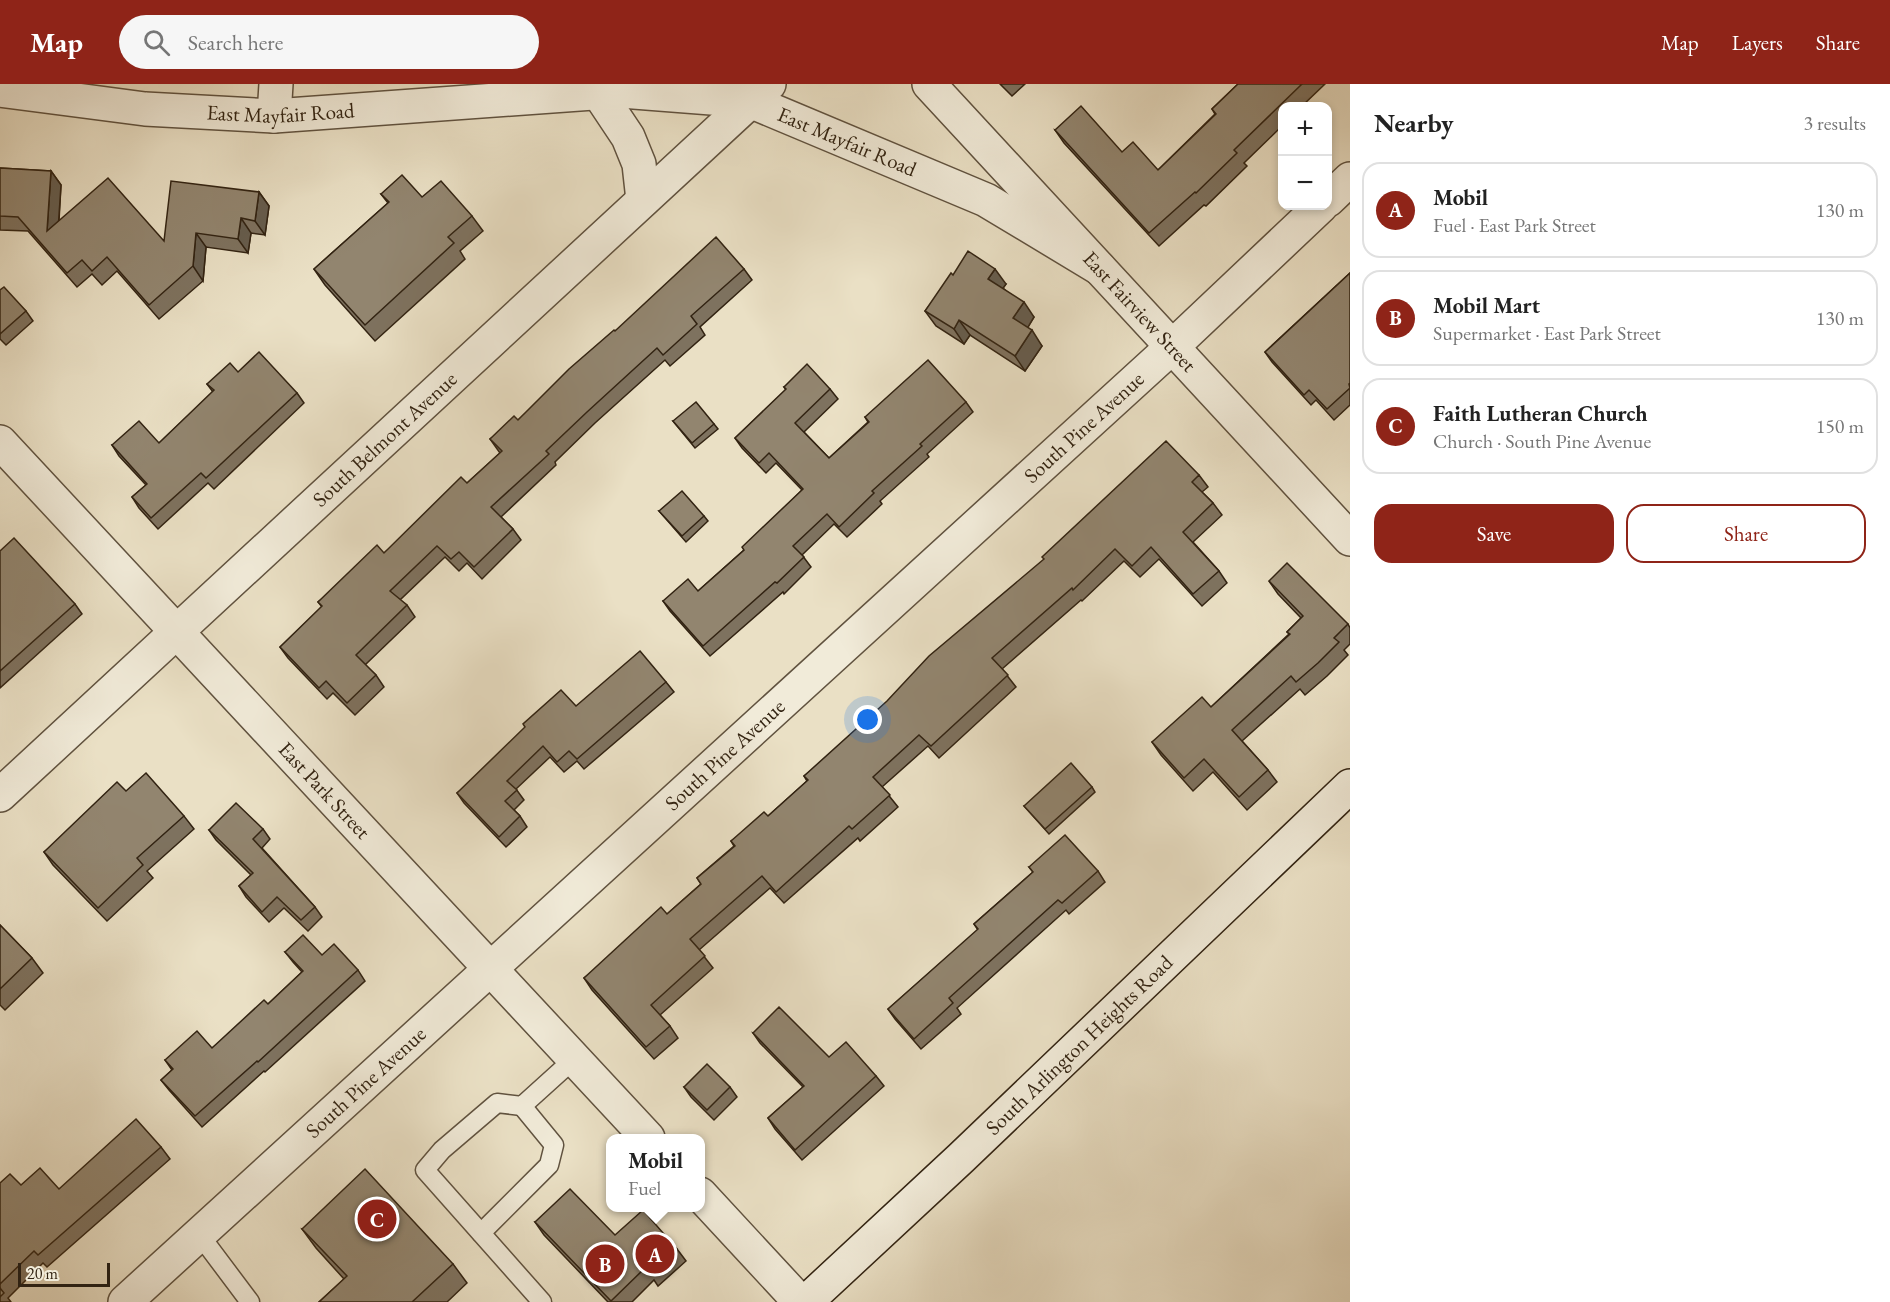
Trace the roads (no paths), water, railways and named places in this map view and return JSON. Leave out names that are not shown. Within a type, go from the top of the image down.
[{"type":"street","points":[[274,117],[276,84]]},
{"type":"street","name":"East Fairview Street","points":[[929,84],[1350,540]]},
{"type":"street","name":"East Mayfair Road","points":[[0,90],[145,109],[274,117],[598,92],[759,93],[986,200],[1099,268]]},
{"type":"street","points":[[598,92],[628,137],[639,164],[643,200]]},
{"type":"street","name":"South Belmont Avenue","points":[[0,795],[759,93]]},
{"type":"street","points":[[1332,196],[1350,179]]},
{"type":"street","name":"South Pine Avenue","points":[[125,1302],[1172,346],[1318,210]]},
{"type":"street","name":"East Park Street","points":[[0,442],[644,1134]]},
{"type":"street","name":"South Arlington Heights Road","points":[[806,1302],[961,1158],[1350,786]]},
{"type":"street","points":[[705,1199],[800,1302]]},
{"type":"lane","points":[[522,1106],[574,1059]]},
{"type":"lane","points":[[481,1233],[549,1165],[554,1145],[522,1106],[497,1103],[442,1150],[425,1170],[542,1302]]},
{"type":"lane","points":[[199,1234],[250,1302]]},
{"type":"place","name":"Faith Lutheran Church","points":[[377,1219]]},
{"type":"place","name":"Mobil","points":[[655,1254]]},
{"type":"place","name":"Mobil Mart","points":[[605,1264]]}]
